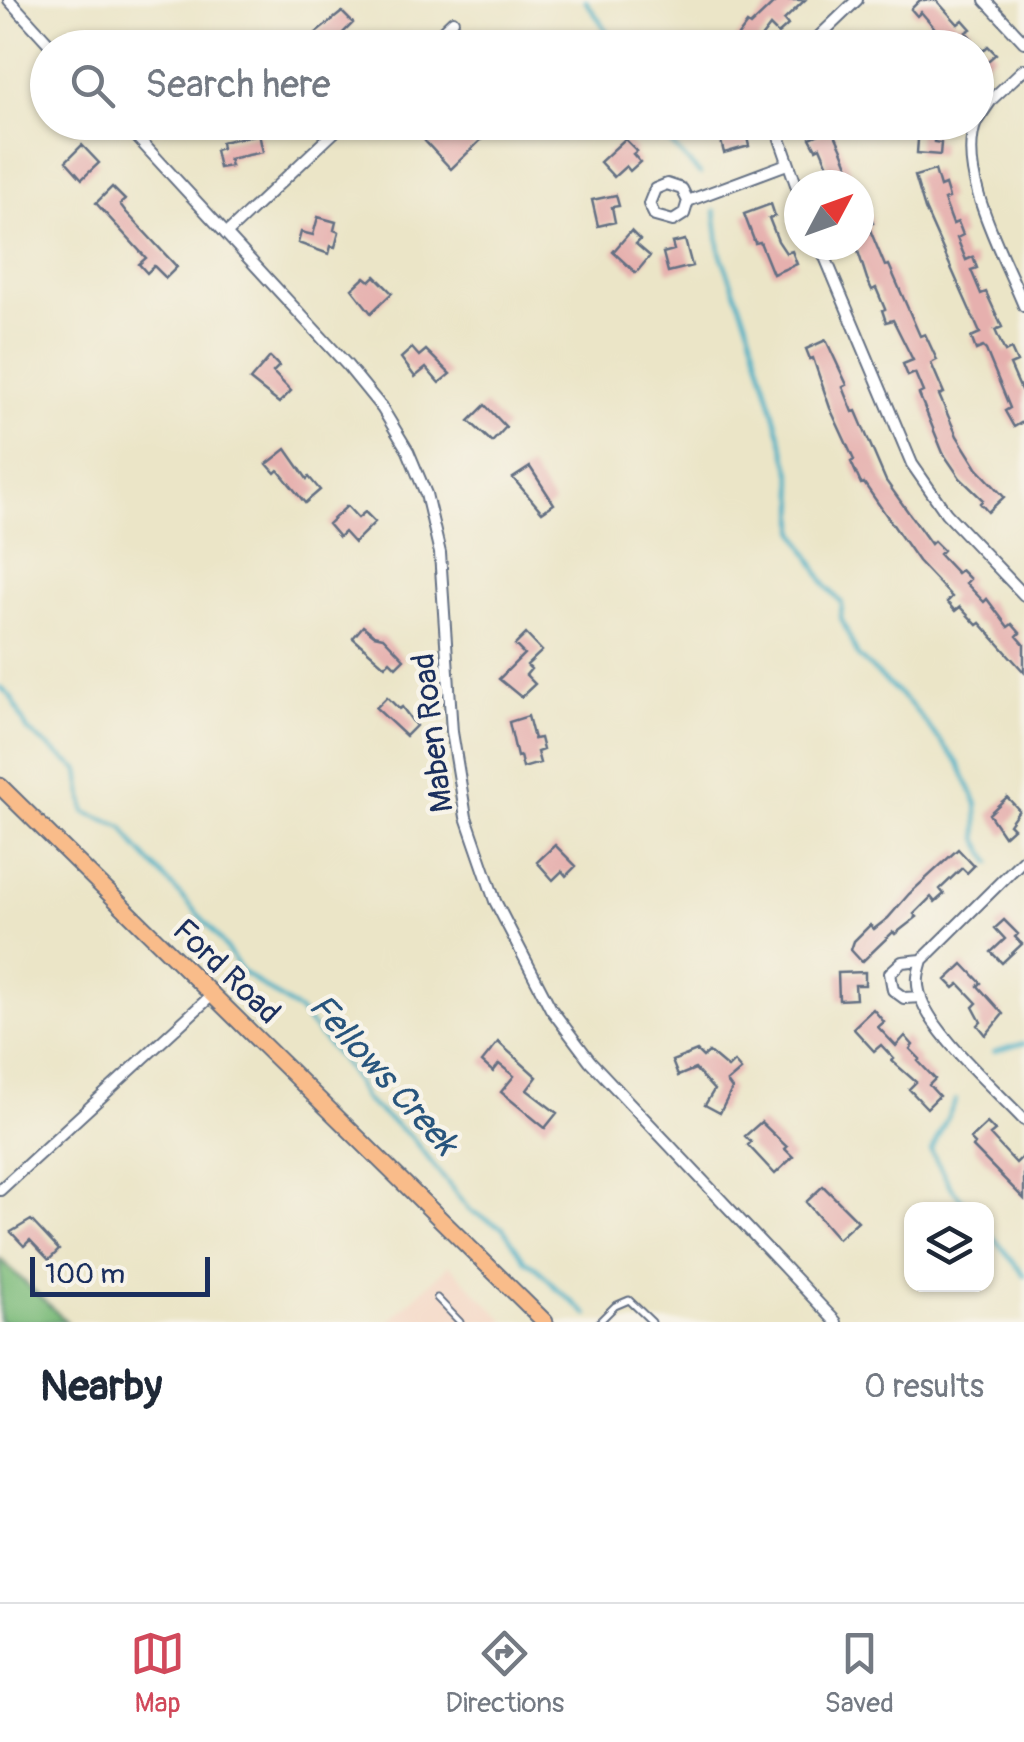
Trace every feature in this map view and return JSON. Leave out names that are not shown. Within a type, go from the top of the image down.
[{"type":"main road","name":"Ford Road","points":[[0,786],[545,1322]]},
{"type":"street","points":[[10,0],[38,30]]},
{"type":"street","points":[[825,30],[856,0]]},
{"type":"street","points":[[985,0],[1024,42]]},
{"type":"street","points":[[444,30],[453,22]]},
{"type":"street","points":[[994,98],[1024,69]]},
{"type":"street","name":"Maben Road","points":[[140,140],[363,383],[394,428],[419,476],[440,553],[452,732],[466,816],[494,900],[551,1009],[590,1061],[834,1321]]},
{"type":"street","points":[[226,234],[326,140]]},
{"type":"street","points":[[780,140],[789,170]]},
{"type":"street","points":[[971,140],[971,174],[1024,306]]},
{"type":"street","points":[[688,202],[787,164]]},
{"type":"street","points":[[826,260],[912,464],[946,513],[1024,596]]},
{"type":"street","points":[[1024,859],[922,960],[917,975],[920,997],[934,1024],[1024,1120]]},
{"type":"street","points":[[920,997],[904,998],[893,990],[890,974],[902,962],[922,960]]},
{"type":"street","points":[[0,1190],[211,996]]},
{"type":"lane","points":[[437,1298],[460,1322]]},
{"type":"lane","points":[[599,1322],[615,1306],[629,1300],[652,1322]]},
{"type":"shaded area","points":[[449,1265],[506,1322],[388,1322]]},
{"type":"green space","points":[[0,1259],[67,1322],[0,1322]]},
{"type":"building","points":[[777,0],[805,0],[784,20],[788,25],[782,30],[770,26],[767,30],[742,30],[747,24],[750,26]]},
{"type":"building","points":[[920,0],[936,0],[958,24],[963,20],[971,29],[936,30],[921,12],[917,16],[911,9]]},
{"type":"building","points":[[342,12],[353,23],[346,30],[320,30]]},
{"type":"building","points":[[260,140],[263,152],[229,159],[231,166],[219,168],[215,150],[222,148],[221,142]]},
{"type":"building","points":[[426,140],[481,140],[451,169]]},
{"type":"building","points":[[626,140],[637,151],[633,154],[640,162],[630,171],[626,166],[614,177],[600,162]]},
{"type":"building","points":[[721,140],[748,140],[749,146],[724,153]]},
{"type":"building","points":[[811,140],[837,140],[850,170],[825,170],[828,166],[820,147],[816,149]]},
{"type":"building","points":[[918,140],[941,143],[940,155],[917,153]]},
{"type":"building","points":[[82,145],[99,163],[82,179],[66,161]]},
{"type":"building","points":[[935,170],[940,187],[945,185],[949,198],[944,200],[953,224],[958,222],[963,235],[957,238],[966,260],[973,257],[977,268],[971,270],[1002,327],[995,330],[1005,352],[1011,349],[1017,362],[1010,365],[1021,390],[1024,389],[1024,421],[1014,427],[986,350],[976,350],[971,337],[980,333],[925,209],[915,176]]},
{"type":"building","points":[[112,187],[125,200],[120,204],[126,212],[177,267],[166,278],[154,266],[147,273],[139,264],[146,258],[96,203]]},
{"type":"building","points":[[616,195],[619,206],[612,207],[615,222],[598,226],[592,200]]},
{"type":"building","points":[[771,204],[775,216],[769,218],[784,250],[784,260],[795,260],[797,264],[773,274],[744,214]]},
{"type":"building","points":[[318,217],[336,222],[334,230],[339,232],[329,254],[298,243],[301,232],[313,235]]},
{"type":"building","points":[[631,231],[640,240],[636,244],[650,256],[636,273],[613,252]]},
{"type":"building","points":[[874,239],[920,336],[925,334],[937,360],[931,363],[944,393],[939,395],[957,436],[977,468],[1004,497],[988,512],[980,503],[983,500],[960,478],[943,453],[919,394],[923,392],[915,373],[908,376],[903,364],[913,360],[893,320],[886,322],[876,288],[872,290],[861,260],[874,260]]},
{"type":"building","points":[[685,240],[692,266],[668,272],[663,253],[674,250],[672,243]]},
{"type":"building","points":[[375,276],[392,293],[371,313],[352,289],[365,277],[370,281]]},
{"type":"building","points":[[826,340],[847,385],[843,387],[853,412],[856,411],[886,481],[931,544],[934,541],[943,550],[939,554],[957,573],[961,570],[970,579],[966,583],[984,602],[987,599],[1008,627],[1012,624],[1020,633],[1017,636],[1024,644],[1024,672],[980,623],[977,625],[960,607],[955,611],[947,602],[952,597],[918,561],[864,483],[861,484],[813,358],[806,349]]},
{"type":"building","points":[[412,348],[419,356],[426,350],[450,374],[439,383],[426,368],[415,377],[401,358]]},
{"type":"building","points":[[270,357],[279,366],[273,372],[291,391],[279,403],[250,380]]},
{"type":"building","points":[[485,405],[506,427],[492,442],[469,421]]},
{"type":"building","points":[[286,449],[320,490],[305,503],[278,470],[275,473],[267,464]]},
{"type":"building","points":[[530,467],[554,504],[542,512],[513,478]]},
{"type":"building","points":[[347,506],[358,518],[365,512],[375,522],[354,543],[344,532],[339,537],[328,524]]},
{"type":"building","points":[[363,626],[383,637],[404,659],[396,667],[390,661],[385,666],[353,638]]},
{"type":"building","points":[[526,634],[542,651],[527,665],[531,669],[526,675],[535,684],[521,697],[499,679],[524,654],[515,645]]},
{"type":"building","points":[[387,697],[399,709],[402,707],[416,726],[406,736],[376,708]]},
{"type":"building","points":[[528,716],[534,739],[540,738],[543,750],[537,752],[540,763],[523,768],[509,722]]},
{"type":"building","points":[[1007,797],[1019,810],[1009,824],[1013,828],[1004,836],[989,814]]},
{"type":"building","points":[[555,845],[576,866],[566,876],[562,871],[553,880],[537,862]]},
{"type":"building","points":[[958,849],[974,866],[967,873],[962,868],[940,889],[944,894],[935,902],[931,897],[914,914],[917,917],[893,932],[862,962],[851,950],[854,941],[870,925],[874,929],[888,918]]},
{"type":"building","points":[[1004,920],[1022,944],[1002,963],[991,952],[1005,939],[995,928]]},
{"type":"building","points":[[963,964],[1003,1014],[986,1035],[978,1025],[981,1022],[973,1007],[977,1003],[959,984],[954,988],[946,980]]},
{"type":"building","points":[[865,972],[865,985],[855,985],[856,999],[839,1000],[838,973]]},
{"type":"building","points":[[873,1009],[884,1022],[878,1027],[896,1046],[905,1036],[918,1061],[935,1079],[929,1085],[939,1096],[927,1108],[909,1089],[916,1082],[892,1061],[881,1045],[874,1051],[853,1028]]},
{"type":"building","points":[[498,1042],[537,1077],[527,1090],[557,1113],[545,1128],[501,1092],[514,1076],[499,1064],[493,1072],[482,1062]]},
{"type":"building","points":[[697,1051],[703,1057],[709,1052],[728,1068],[734,1062],[741,1070],[727,1082],[732,1089],[720,1113],[705,1105],[714,1090],[695,1069],[678,1076],[672,1061]]},
{"type":"building","points":[[761,1122],[793,1157],[775,1174],[748,1145],[751,1142],[745,1136]]},
{"type":"building","points":[[987,1123],[995,1131],[990,1135],[1016,1163],[1024,1155],[1024,1199],[973,1147],[970,1139]]},
{"type":"building","points":[[823,1186],[858,1221],[838,1239],[806,1202]]},
{"type":"building","points":[[31,1220],[59,1250],[49,1260],[30,1240],[24,1246],[11,1232]]},
{"type":"waterway","points":[[585,0],[606,30]]},
{"type":"waterway","points":[[667,140],[700,174]]},
{"type":"waterway","points":[[715,211],[720,252],[749,327],[791,472],[796,532],[826,586],[842,603],[841,618],[858,656],[911,705],[959,764],[977,804],[978,839],[991,863]]},
{"type":"waterway","name":"Fellows Creek","points":[[0,687],[11,697],[28,731],[79,770],[85,812],[123,827],[136,847],[210,927],[244,973],[300,1012],[348,1069],[366,1101],[412,1138],[469,1210],[503,1228],[525,1261],[588,1315]]},
{"type":"waterway","points":[[994,1052],[1024,1043]]},
{"type":"waterway","points":[[956,1100],[931,1151],[950,1186],[964,1202]]},
{"type":"waterway","points":[[994,1238],[1024,1275]]}]
